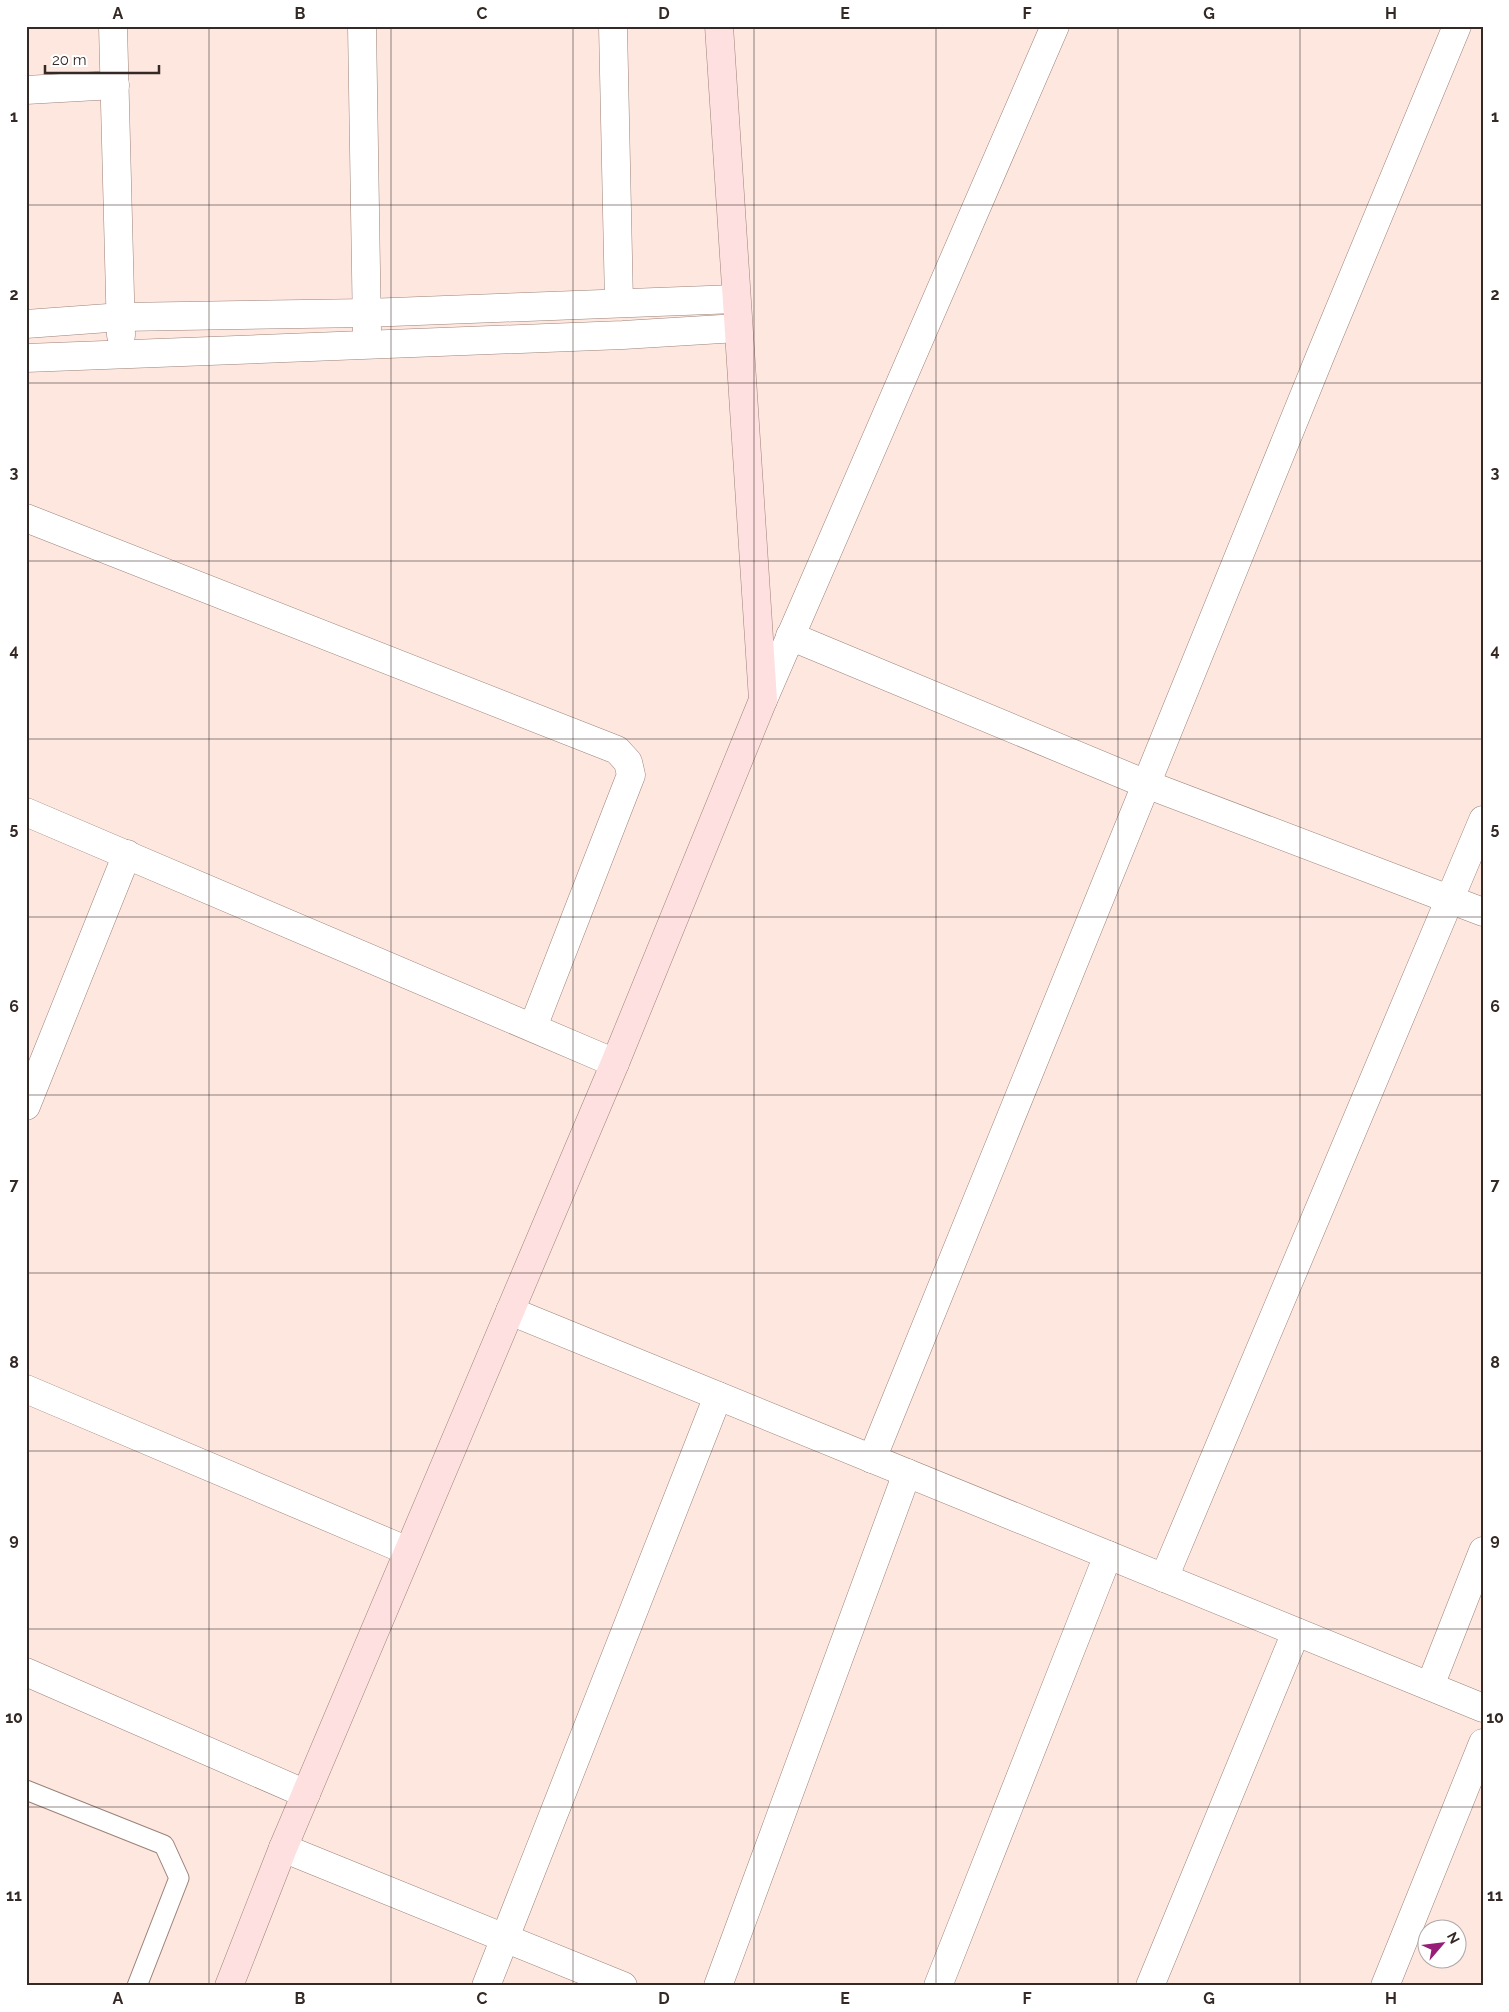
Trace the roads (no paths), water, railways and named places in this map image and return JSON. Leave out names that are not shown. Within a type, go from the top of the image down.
[{"type":"street","points":[[113,26],[122,318],[121,355]]},
{"type":"street","points":[[362,26],[368,346]]},
{"type":"street","points":[[613,26],[619,303]]},
{"type":"street","points":[[719,26],[762,700]]},
{"type":"street","points":[[229,1986],[283,1848],[615,1063],[762,700],[1055,26]]},
{"type":"street","points":[[872,1459],[1321,354],[1457,26]]},
{"type":"street","points":[[26,90],[114,85]]},
{"type":"street","points":[[26,324],[122,318],[366,314],[736,299]]},
{"type":"street","points":[[26,358],[623,336],[738,328]]},
{"type":"street","points":[[26,518],[616,750],[628,762],[631,775],[533,1027]]},
{"type":"street","points":[[790,636],[1146,784],[1483,912]]},
{"type":"street","points":[[26,812],[615,1063]]},
{"type":"street","points":[[1164,1578],[1483,820]]},
{"type":"street","points":[[26,1106],[127,854]]},
{"type":"street","points":[[510,1311],[1483,1708]]},
{"type":"street","points":[[26,1389],[408,1551]]},
{"type":"street","points":[[486,1986],[718,1396]]},
{"type":"street","points":[[718,1986],[908,1473]]},
{"type":"street","points":[[1430,1686],[1483,1551]]},
{"type":"street","points":[[938,1986],[1108,1555]]},
{"type":"street","points":[[1150,1986],[1296,1632]]},
{"type":"street","points":[[26,1672],[306,1794]]},
{"type":"street","points":[[1385,1986],[1483,1743]]},
{"type":"street","points":[[283,1848],[623,1986]]},
{"type":"lane","points":[[26,1790],[164,1845],[179,1878],[137,1986]]}]
